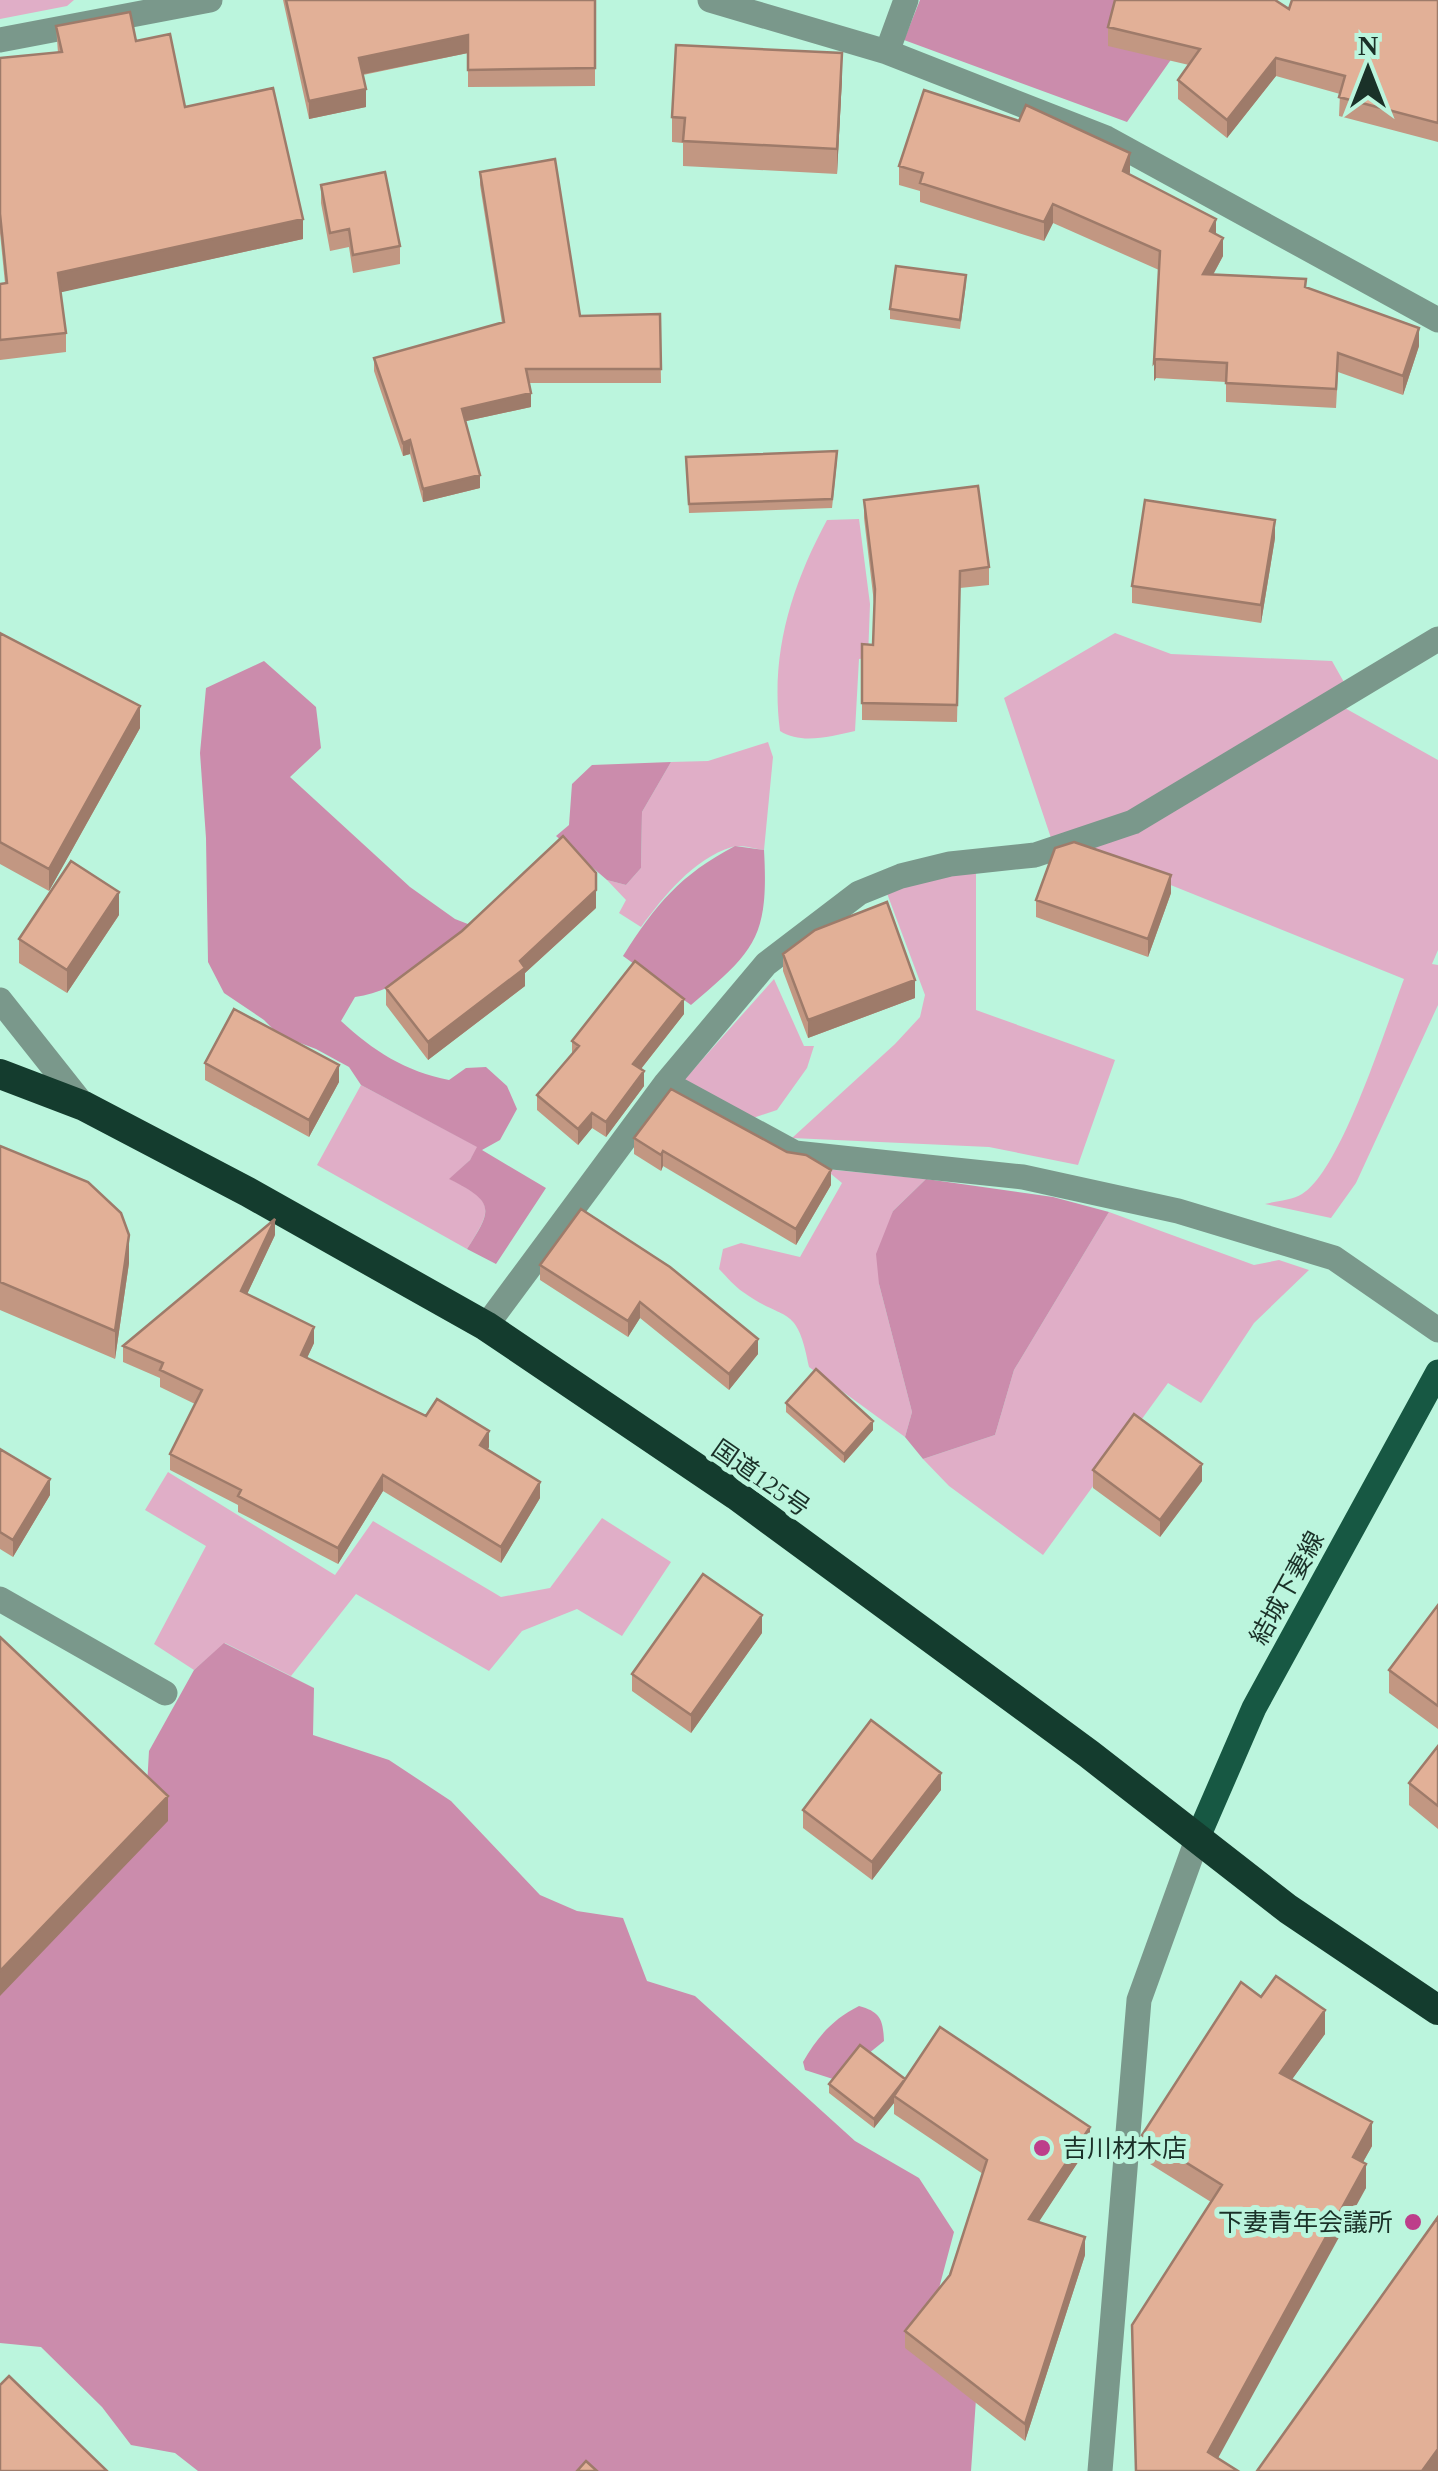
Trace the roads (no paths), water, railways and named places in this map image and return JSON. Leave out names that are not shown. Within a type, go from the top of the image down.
[{"type":"highway","name":"国道125号","points":[[0,1074],[84,1106],[248,1192],[486,1326],[736,1495],[1198,1837],[1288,1909],[1438,2010]]},
{"type":"main road","name":"結城下妻線","points":[[1198,1837],[1254,1708],[1430,1407],[1438,1372]]},
{"type":"street","points":[[0,40],[210,0]]},
{"type":"street","points":[[710,0],[887,52],[1106,138],[1438,320]]},
{"type":"street","points":[[887,52],[906,0]]},
{"type":"street","points":[[486,1326],[666,1083],[766,964],[860,893],[901,876],[950,864],[1036,855],[1132,822],[1415,656],[1438,638]]},
{"type":"street","points":[[0,1000],[84,1106]]},
{"type":"street","points":[[666,1083],[795,1153],[1023,1177],[1178,1211],[1334,1258],[1438,1330]]},
{"type":"street","points":[[0,1599],[165,1693]]},
{"type":"street","points":[[1100,2471],[1139,2000],[1198,1837]]},
{"type":"place","name":"吉川材木店","points":[[1042,2148]]},
{"type":"place","name":"下妻青年会議所","points":[[1413,2222]]}]
